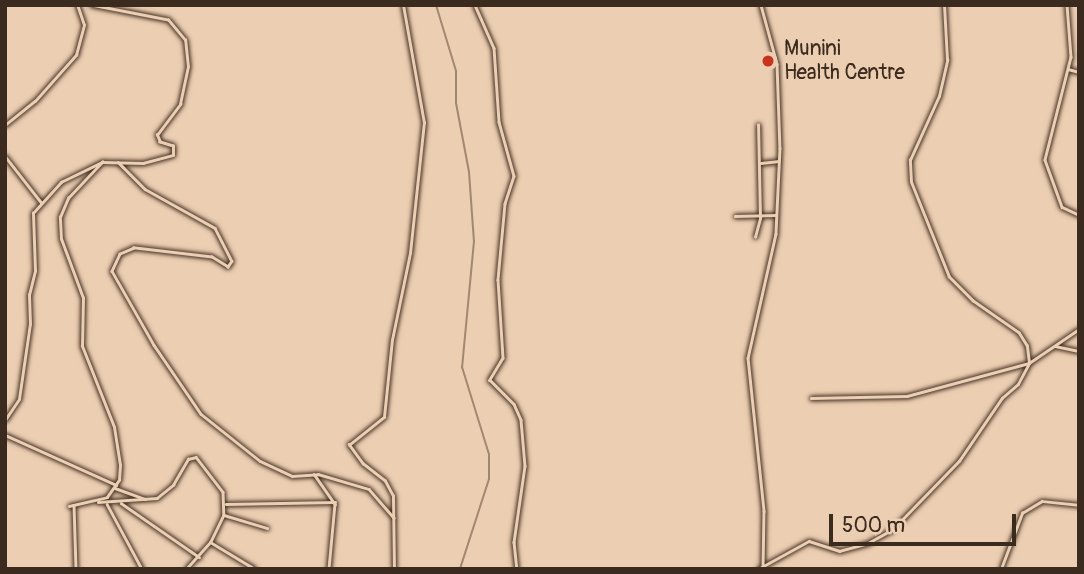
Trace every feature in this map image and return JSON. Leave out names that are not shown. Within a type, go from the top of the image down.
[{"type":"street","points":[[5,125],[35,101],[76,55],[84,25],[77,5]]},
{"type":"street","points":[[5,420],[20,391],[35,271],[32,215],[61,182],[102,162],[151,162],[175,152],[157,135],[174,114],[185,90],[186,46],[181,33],[165,19],[91,5]]},
{"type":"street","points":[[394,569],[394,518],[389,487],[349,445],[384,417],[392,340],[410,253],[424,123],[402,5]]},
{"type":"street","points":[[475,5],[494,48],[499,122],[514,176],[505,204],[498,281],[503,358],[490,380],[510,399],[521,420],[525,466],[514,537],[516,568]]},
{"type":"street","points":[[761,5],[779,77],[776,215],[748,358],[764,511],[763,566]]},
{"type":"street","points":[[758,569],[809,541],[839,551],[869,543],[892,529],[941,482],[1002,398],[1018,384],[1029,363],[1027,346],[1019,333],[973,301],[949,277],[911,182],[910,160],[939,96],[947,60],[944,5]]},
{"type":"street","points":[[1067,5],[1072,33],[1068,69],[1045,160],[1062,207],[1079,215]]},
{"type":"street","points":[[1068,69],[1079,72]]},
{"type":"street","points":[[755,237],[760,218],[761,163],[758,125]]},
{"type":"street","points":[[5,156],[41,202]]},
{"type":"street","points":[[761,163],[779,161]]},
{"type":"street","points":[[98,502],[115,487],[120,465],[116,433],[87,364],[81,340],[83,298],[60,231],[68,198],[102,162]]},
{"type":"street","points":[[118,162],[145,189],[215,228],[233,261],[228,267],[212,257],[158,248],[134,248],[118,257],[112,271],[159,353],[201,414],[260,461],[292,476],[314,474],[374,491],[394,518]]},
{"type":"street","points":[[735,216],[760,218],[776,215]]},
{"type":"street","points":[[811,398],[907,396],[1029,363],[1079,330]]},
{"type":"street","points":[[1053,345],[1079,351]]},
{"type":"street","points":[[5,435],[148,500]]},
{"type":"street","points":[[76,569],[71,505],[148,500],[172,487],[193,456],[220,489],[225,504],[224,515],[211,542],[187,569]]},
{"type":"street","points":[[314,474],[335,502],[329,569]]},
{"type":"street","points":[[1001,569],[1022,513],[1042,501],[1079,505]]},
{"type":"street","points":[[121,502],[199,557]]},
{"type":"street","points":[[225,504],[335,502]]},
{"type":"street","points":[[107,503],[142,569]]},
{"type":"street","points":[[224,515],[267,528]]},
{"type":"street","points":[[211,542],[255,569]]},
{"type":"waterway","points":[[436,5],[456,71],[456,103],[469,172],[474,241],[462,367],[489,454],[489,479],[460,569]]},
{"type":"place","name":"Munini Health Centre","points":[[768,61]]}]
